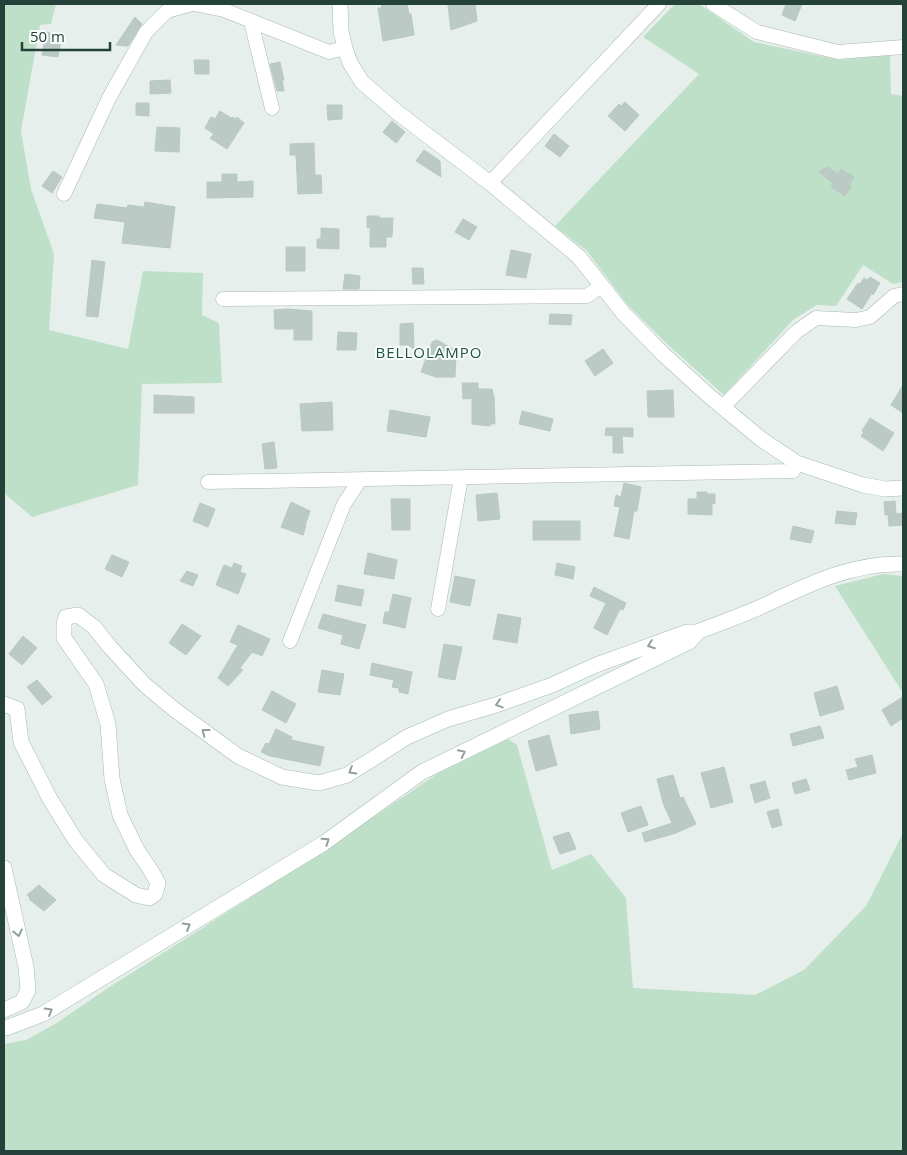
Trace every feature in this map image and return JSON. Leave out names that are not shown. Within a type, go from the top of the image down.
[{"type":"main road","points":[[340,4],[340,31],[350,63],[362,82],[398,113],[490,183],[579,257],[624,314],[662,354],[723,407],[761,438],[797,462],[863,485],[885,489],[903,488]]},
{"type":"main road","points":[[4,704],[17,709],[21,742],[50,799],[76,842],[104,875],[136,895],[148,898],[155,894],[158,883],[137,850],[120,815],[112,779],[108,724],[96,684],[64,638],[66,616],[78,615],[94,627],[145,685],[175,710],[238,756],[282,777],[319,783],[347,775],[407,737],[448,719],[552,686],[596,665],[687,632],[697,632],[763,606],[803,586],[837,574],[867,566],[903,564]]},
{"type":"main road","points":[[4,1028],[43,1014],[324,843],[422,772],[688,642],[697,632]]},
{"type":"main road","points":[[4,868],[26,967],[28,990],[22,1002],[4,1010]]},
{"type":"street","points":[[64,194],[109,98],[146,32],[167,11],[195,4],[224,10],[329,52],[345,48]]},
{"type":"street","points":[[490,183],[659,4]]},
{"type":"street","points":[[713,4],[757,32],[838,52],[903,47]]},
{"type":"street","points":[[252,21],[272,108]]},
{"type":"street","points":[[223,299],[587,296],[601,286]]},
{"type":"street","points":[[723,407],[796,332],[816,318],[856,320],[870,317],[894,296],[903,294]]},
{"type":"street","points":[[208,482],[792,472],[797,462]]},
{"type":"street","points":[[438,609],[461,478]]},
{"type":"street","points":[[290,641],[344,504],[360,480]]},
{"type":"green space","points":[[4,4],[56,4],[51,24],[40,25],[21,131],[31,189],[54,254],[49,330],[128,349],[143,271],[203,273],[202,315],[219,323],[222,383],[142,384],[138,485],[32,517],[4,493]]},
{"type":"green space","points":[[675,4],[699,4],[754,42],[839,60],[890,55],[891,94],[903,96],[903,282],[893,284],[863,265],[836,306],[817,305],[794,319],[724,395],[666,343],[627,304],[587,251],[555,226],[699,74],[643,37]]},
{"type":"green space","points":[[883,574],[903,576],[903,693],[835,586]]},
{"type":"green space","points":[[508,739],[517,745],[552,870],[591,854],[626,898],[633,988],[755,995],[804,970],[866,906],[903,833],[903,1151],[4,1151],[4,1044],[26,1040],[55,1024],[111,986],[322,852],[437,774]]},
{"type":"building","points":[[381,4],[407,4],[409,14],[411,14],[414,35],[383,41],[378,8],[382,8]]},
{"type":"building","points":[[475,4],[477,21],[451,30],[448,5]]},
{"type":"building","points":[[786,4],[802,4],[795,21],[782,15]]},
{"type":"building","points":[[135,17],[142,24],[128,46],[116,45]]},
{"type":"building","points":[[46,32],[62,35],[58,57],[42,55]]},
{"type":"building","points":[[194,60],[209,60],[209,74],[195,74]]},
{"type":"building","points":[[280,62],[284,80],[282,80],[284,91],[277,91],[270,64]]},
{"type":"building","points":[[170,80],[171,93],[150,94],[150,81]]},
{"type":"building","points":[[625,102],[639,115],[625,131],[608,116],[619,104],[621,106]]},
{"type":"building","points":[[136,103],[149,103],[149,116],[136,115]]},
{"type":"building","points":[[327,105],[342,105],[342,119],[328,120]]},
{"type":"building","points":[[220,111],[231,118],[235,119],[237,117],[244,123],[227,149],[210,138],[214,134],[205,128],[211,117],[215,119]]},
{"type":"building","points":[[392,121],[405,132],[396,143],[383,132]]},
{"type":"building","points":[[157,127],[180,128],[179,152],[155,151]]},
{"type":"building","points":[[554,134],[569,146],[560,157],[545,146]]},
{"type":"building","points":[[314,143],[315,175],[321,175],[322,193],[298,194],[296,155],[290,155],[290,144]]},
{"type":"building","points":[[424,150],[440,161],[441,177],[416,161]]},
{"type":"building","points":[[827,167],[838,174],[841,169],[854,177],[849,185],[851,187],[845,196],[831,187],[833,183],[819,172]]},
{"type":"building","points":[[53,171],[62,177],[52,193],[42,186]]},
{"type":"building","points":[[222,174],[237,174],[237,182],[253,181],[253,197],[207,198],[207,182],[222,182]]},
{"type":"building","points":[[145,202],[175,207],[170,248],[122,243],[125,222],[94,218],[97,204],[127,208],[128,205],[144,207]]},
{"type":"building","points":[[367,216],[393,218],[392,237],[386,237],[386,247],[370,247],[370,227],[367,228]]},
{"type":"building","points":[[463,219],[477,227],[469,240],[455,232]]},
{"type":"building","points":[[321,228],[339,229],[339,249],[317,248],[317,239],[321,239]]},
{"type":"building","points":[[286,247],[305,247],[305,271],[286,271]]},
{"type":"building","points":[[511,250],[531,254],[526,278],[506,275]]},
{"type":"building","points":[[92,260],[105,262],[98,317],[86,316]]},
{"type":"building","points":[[412,268],[423,268],[424,284],[413,284]]},
{"type":"building","points":[[345,274],[360,276],[359,289],[343,289]]},
{"type":"building","points":[[870,277],[880,283],[862,309],[847,299],[858,283],[860,284],[864,278],[867,280]]},
{"type":"building","points":[[274,310],[312,311],[312,340],[294,340],[294,329],[275,329]]},
{"type":"building","points":[[550,314],[572,315],[571,325],[549,324]]},
{"type":"building","points":[[413,323],[414,349],[408,345],[400,345],[400,324]]},
{"type":"building","points":[[338,332],[357,333],[356,350],[337,350]]},
{"type":"building","points":[[437,340],[455,350],[453,355],[456,356],[455,377],[436,377],[421,372],[432,342]]},
{"type":"building","points":[[603,349],[613,363],[595,376],[585,361]]},
{"type":"building","points":[[462,383],[478,383],[478,389],[492,389],[495,424],[490,424],[490,426],[472,424],[472,398],[463,399]]},
{"type":"building","points":[[903,385],[903,413],[891,405]]},
{"type":"building","points":[[673,390],[674,417],[648,417],[647,391]]},
{"type":"building","points":[[154,395],[194,397],[194,413],[154,413]]},
{"type":"building","points":[[332,402],[333,430],[302,431],[300,404]]},
{"type":"building","points":[[390,410],[430,417],[426,437],[387,431]]},
{"type":"building","points":[[522,411],[553,419],[550,431],[519,424]]},
{"type":"building","points":[[870,418],[894,433],[883,451],[861,436]]},
{"type":"building","points":[[606,428],[633,428],[633,437],[622,436],[623,453],[613,453],[613,436],[605,435]]},
{"type":"building","points":[[274,442],[277,468],[265,469],[262,444]]},
{"type":"building","points":[[624,483],[641,487],[629,539],[614,536],[620,507],[614,506],[616,495],[621,497]]},
{"type":"building","points":[[697,492],[715,494],[715,504],[712,503],[712,515],[688,514],[688,499],[697,499]]},
{"type":"building","points":[[497,493],[500,519],[478,521],[476,495]]},
{"type":"building","points":[[391,499],[410,499],[410,530],[392,530]]},
{"type":"building","points":[[895,501],[896,514],[903,513],[903,525],[889,526],[888,515],[890,514],[885,515],[884,502]]},
{"type":"building","points":[[291,502],[310,511],[303,535],[281,527]]},
{"type":"building","points":[[200,503],[215,509],[208,527],[193,521]]},
{"type":"building","points":[[837,511],[857,513],[855,525],[835,523]]},
{"type":"building","points":[[533,521],[580,521],[580,540],[533,540]]},
{"type":"building","points":[[793,526],[814,531],[811,543],[790,539]]},
{"type":"building","points":[[368,553],[397,560],[394,579],[364,574]]},
{"type":"building","points":[[112,555],[129,562],[122,577],[105,569]]},
{"type":"building","points":[[234,563],[242,566],[240,572],[246,574],[238,594],[216,585],[224,565],[232,568]]},
{"type":"building","points":[[557,563],[575,567],[573,579],[555,575]]},
{"type":"building","points":[[187,571],[198,575],[193,586],[180,581]]},
{"type":"building","points":[[455,576],[475,580],[470,606],[450,602]]},
{"type":"building","points":[[338,585],[364,590],[361,606],[335,601]]},
{"type":"building","points":[[594,587],[626,603],[623,610],[620,609],[607,635],[594,628],[606,603],[590,596]]},
{"type":"building","points":[[393,594],[411,598],[405,628],[383,623],[385,612],[389,612]]},
{"type":"building","points":[[323,614],[366,625],[359,649],[341,644],[343,635],[318,628]]},
{"type":"building","points":[[498,614],[521,618],[517,643],[493,639]]},
{"type":"building","points":[[182,624],[201,636],[186,655],[169,643]]},
{"type":"building","points":[[238,625],[270,639],[262,656],[252,652],[240,668],[243,670],[228,686],[218,678],[238,645],[230,642]]},
{"type":"building","points":[[23,636],[37,648],[22,665],[9,654]]},
{"type":"building","points":[[444,644],[462,647],[455,680],[438,677]]},
{"type":"building","points":[[372,663],[412,672],[408,694],[399,692],[399,688],[392,687],[394,680],[370,675]]},
{"type":"building","points":[[322,670],[344,674],[340,695],[318,692]]},
{"type":"building","points":[[37,680],[52,697],[42,705],[27,687]]},
{"type":"building","points":[[837,686],[844,709],[820,716],[814,693]]},
{"type":"building","points":[[272,691],[296,704],[286,723],[262,710]]},
{"type":"building","points":[[903,697],[903,718],[891,726],[882,710]]},
{"type":"building","points":[[598,711],[600,729],[571,734],[569,715]]},
{"type":"building","points":[[820,726],[824,738],[793,746],[790,734]]},
{"type":"building","points":[[276,729],[292,737],[291,740],[324,747],[320,766],[270,756],[261,752],[266,743],[269,744]]},
{"type":"building","points":[[549,735],[557,765],[536,771],[528,741]]},
{"type":"building","points":[[872,755],[876,773],[849,780],[846,770],[858,767],[855,759]]},
{"type":"building","points":[[724,767],[733,802],[711,808],[701,773]]},
{"type":"building","points":[[673,775],[680,798],[683,797],[696,824],[676,833],[645,842],[642,833],[672,823],[663,803],[657,779]]},
{"type":"building","points":[[806,779],[810,790],[795,794],[792,783]]},
{"type":"building","points":[[765,781],[770,798],[755,803],[750,785]]},
{"type":"building","points":[[641,806],[648,825],[628,832],[621,813]]},
{"type":"building","points":[[778,809],[782,825],[772,828],[767,812]]},
{"type":"building","points":[[569,832],[576,849],[560,854],[553,837]]},
{"type":"building","points":[[39,885],[56,900],[44,911],[29,899],[27,895]]},
{"type":"district","name":"BELLOLAMPO","points":[[429,352]]}]
